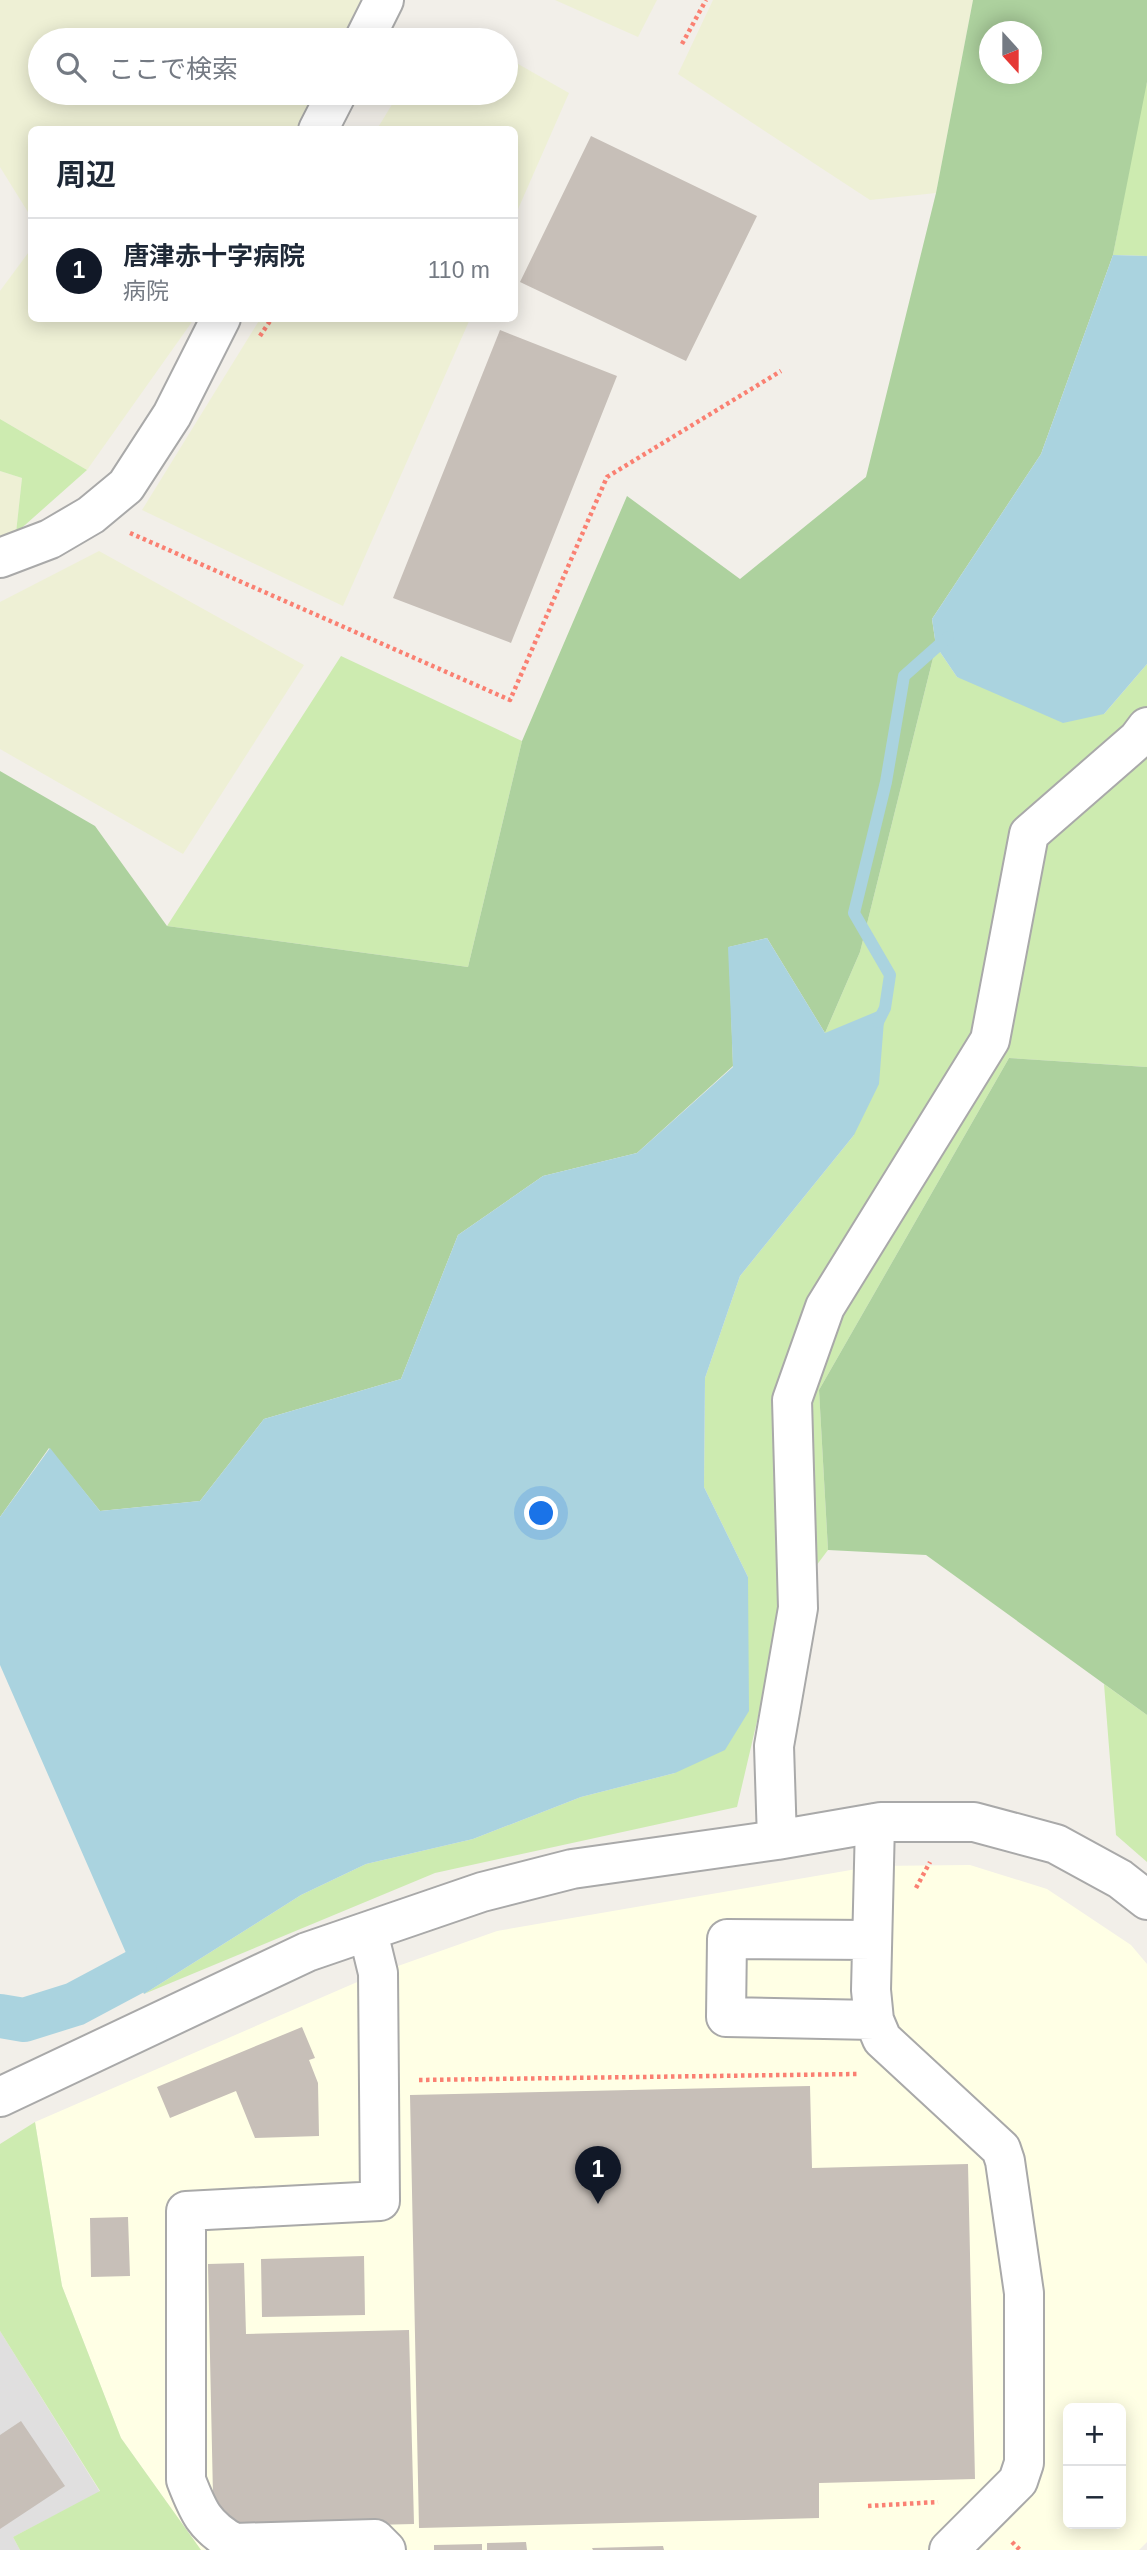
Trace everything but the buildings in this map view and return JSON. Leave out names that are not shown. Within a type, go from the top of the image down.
[{"type":"street","points":[[370,28],[384,0]]},
{"type":"street","points":[[320,126],[331,105]]},
{"type":"street","points":[[0,558],[50,539],[91,515],[126,486],[172,415],[219,322]]},
{"type":"street","points":[[777,1840],[774,1746],[799,1608],[792,1400],[825,1307],[990,1040],[1029,834],[1138,739],[1147,727]]},
{"type":"street","points":[[0,2097],[307,1952],[482,1892],[572,1869],[875,1823],[974,1822],[1056,1844],[1120,1879],[1147,1900]]},
{"type":"street","points":[[875,1823],[871,1990],[874,2020],[882,2039],[1001,2149],[1024,2293],[1024,2463],[1018,2481],[949,2550]]},
{"type":"street","points":[[368,1932],[378,1973],[380,2201],[186,2211],[186,2480],[200,2514],[216,2533],[233,2543],[375,2539],[386,2550]]},
{"type":"street","points":[[872,1940],[727,1939],[726,2017],[874,2020]]},
{"type":"path","points":[[682,44],[706,0]]},
{"type":"path","points":[[91,515],[510,700],[607,477],[781,371]]},
{"type":"path","points":[[408,2080],[860,2074]]},
{"type":"path","points":[[867,2506],[943,2502]]},
{"type":"shaded area","points":[[0,0],[361,0],[348,28],[28,28],[28,105],[310,105],[300,126],[28,126],[28,212],[0,167]]},
{"type":"shaded area","points":[[555,0],[657,0],[638,37]]},
{"type":"shaded area","points":[[713,0],[973,0],[936,193],[870,200],[678,74]]},
{"type":"shaded area","points":[[518,64],[569,93],[518,209],[518,126],[379,126],[392,105],[518,105]]},
{"type":"shaded area","points":[[28,253],[28,322],[192,322],[87,470],[0,419],[0,291]]},
{"type":"shaded area","points":[[258,322],[469,322],[343,606],[142,510]]},
{"type":"shaded area","points":[[0,471],[22,478],[16,533],[0,538]]},
{"type":"shaded area","points":[[99,551],[304,665],[183,854],[0,749],[0,602]]},
{"type":"shaded area","points":[[970,1865],[1047,1889],[1131,1945],[1147,1964],[1147,2542],[1139,2550],[201,2550],[121,2438],[62,2286],[35,2122],[378,1973],[497,1931],[874,1866]]},
{"type":"shaded area","points":[[0,2331],[100,2492],[13,2537],[20,2550],[0,2550]]},
{"type":"green space","points":[[973,0],[1147,0],[1147,82],[1113,255],[1041,454],[932,619],[936,646],[860,952],[825,1033],[767,938],[729,947],[733,1066],[637,1153],[543,1176],[458,1235],[401,1379],[264,1419],[200,1501],[100,1511],[49,1448],[0,1517],[0,771],[95,826],[167,926],[468,967],[522,741],[627,496],[740,579],[866,477],[936,193]]},
{"type":"green space","points":[[1147,82],[1147,256],[1113,255],[1143,95]]},
{"type":"green space","points":[[0,419],[87,470],[16,533],[22,478],[0,471]]},
{"type":"green space","points":[[936,646],[957,677],[1104,714],[1147,664],[1147,1067],[1009,1058],[819,1390],[828,1550],[783,1610],[737,1807],[435,1873],[144,1994],[301,1895],[366,1864],[473,1839],[581,1797],[675,1773],[748,1577],[704,1487],[705,1378],[740,1276],[854,1135],[825,1033],[860,952]]},
{"type":"green space","points":[[341,656],[522,741],[468,967],[167,926]]},
{"type":"green space","points":[[1009,1058],[1147,1067],[1147,1715],[926,1555],[828,1550],[819,1390]]},
{"type":"green space","points":[[1104,1684],[1147,1715],[1147,1862],[1116,1835]]},
{"type":"green space","points":[[35,2122],[62,2286],[121,2438],[201,2550],[20,2550],[13,2537],[100,2491],[0,2331],[0,2144]]},
{"type":"water","points":[[1113,255],[1147,256],[1147,664],[1104,714],[1063,723],[957,677],[936,646],[932,619],[1041,454]]},
{"type":"water","points":[[767,938],[825,1033],[885,1008],[879,1084],[854,1135],[740,1276],[705,1378],[704,1487],[748,1577],[749,1711],[725,1750],[675,1773],[581,1797],[473,1839],[366,1864],[301,1895],[144,1994],[0,1665],[0,1517],[50,1448],[100,1511],[200,1501],[264,1419],[401,1379],[458,1235],[543,1176],[637,1153],[733,1067],[728,947]]},
{"type":"waterway","points":[[878,1022],[885,1008],[890,975],[854,913],[886,782],[904,676],[948,637]]},
{"type":"waterway","points":[[0,2016],[24,2020],[75,2004],[135,1972]]},
{"type":"place","name":"唐津赤十字病院","points":[[598,2204]]}]
